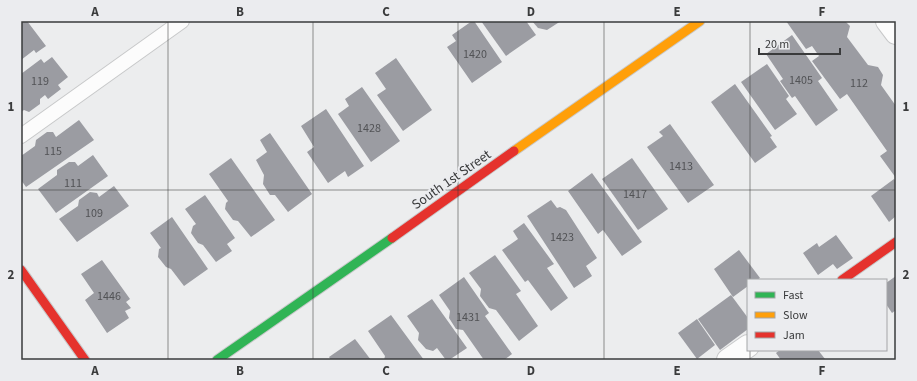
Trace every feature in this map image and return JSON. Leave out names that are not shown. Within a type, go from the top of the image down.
[{"type":"street","name":"South 1st Street","points":[[217,360],[700,21]]},
{"type":"street","points":[[887,21],[896,33]]},
{"type":"street","points":[[843,279],[896,242]]},
{"type":"street","points":[[21,270],[85,360]]},
{"type":"street","points":[[728,360],[747,347]]},
{"type":"lane","points":[[21,136],[182,21]]},
{"type":"building","points":[[27,21],[46,46],[36,53],[34,50],[21,60],[21,23]]},
{"type":"building","points":[[474,21],[502,62],[472,83],[447,47],[456,41],[452,35]]},
{"type":"building","points":[[481,21],[526,21],[536,35],[506,56]]},
{"type":"building","points":[[532,21],[561,21],[547,30],[538,28]]},
{"type":"building","points":[[786,21],[845,21],[850,26],[847,37],[868,65],[878,67],[883,75],[881,85],[896,106],[896,178],[880,156],[887,151],[847,94],[840,99],[812,61],[819,56],[812,46],[806,49]]},
{"type":"building","points":[[792,35],[822,78],[818,81],[838,110],[816,126],[795,96],[792,98],[780,81],[783,79],[766,54]]},
{"type":"building","points":[[52,57],[68,77],[58,85],[61,89],[48,99],[45,95],[40,99],[40,104],[29,112],[24,110],[21,112],[21,74],[41,59],[44,63]]},
{"type":"building","points":[[396,58],[432,110],[403,131],[377,95],[386,89],[375,73]]},
{"type":"building","points":[[767,64],[789,96],[786,99],[797,114],[775,130],[741,82]]},
{"type":"building","points":[[735,84],[772,136],[770,137],[777,147],[755,163],[711,102]]},
{"type":"building","points":[[362,87],[400,141],[371,162],[338,114],[349,106],[345,99]]},
{"type":"building","points":[[326,109],[364,166],[348,177],[345,171],[328,183],[307,152],[314,147],[301,126]]},
{"type":"building","points":[[79,120],[94,140],[26,187],[21,180],[21,156],[35,146],[36,140],[47,132],[53,132],[56,137]]},
{"type":"building","points":[[670,124],[714,185],[688,203],[647,147],[663,136],[659,132]]},
{"type":"building","points":[[270,133],[312,194],[288,212],[275,195],[270,195],[263,184],[264,175],[256,160],[267,152],[260,140]]},
{"type":"building","points":[[93,155],[108,176],[56,213],[38,189],[57,175],[57,170],[69,162],[75,162],[78,166]]},
{"type":"building","points":[[231,158],[275,220],[251,237],[238,221],[233,220],[225,209],[228,201],[209,174]]},
{"type":"building","points":[[632,158],[668,209],[638,230],[602,179]]},
{"type":"building","points":[[592,173],[642,242],[622,256],[603,230],[598,234],[568,191]]},
{"type":"building","points":[[894,179],[896,182],[896,216],[889,222],[871,196]]},
{"type":"building","points":[[114,186],[129,206],[77,242],[59,219],[78,206],[79,200],[90,192],[97,193],[99,197]]},
{"type":"building","points":[[205,195],[235,238],[227,244],[232,251],[216,262],[203,245],[198,243],[191,233],[193,226],[196,224],[185,209]]},
{"type":"building","points":[[551,200],[557,208],[560,207],[566,210],[597,258],[586,266],[592,276],[574,288],[527,216]]},
{"type":"building","points":[[172,217],[208,269],[184,286],[171,269],[166,267],[158,257],[159,249],[161,248],[150,233]]},
{"type":"building","points":[[524,223],[554,264],[547,268],[568,298],[551,311],[528,280],[525,282],[502,250],[518,239],[513,231]]},
{"type":"building","points":[[836,235],[853,258],[837,269],[833,264],[818,275],[803,253],[817,243],[819,247]]},
{"type":"building","points":[[739,250],[760,278],[747,279],[747,287],[733,297],[714,269]]},
{"type":"building","points":[[495,255],[521,291],[516,294],[538,326],[519,341],[496,310],[489,308],[480,296],[481,289],[469,273]]},
{"type":"building","points":[[102,260],[130,299],[126,302],[131,308],[125,311],[129,318],[107,333],[85,300],[94,293],[81,274]]},
{"type":"building","points":[[896,276],[896,310],[892,313],[887,306],[887,282]]},
{"type":"building","points":[[464,277],[489,313],[485,316],[512,354],[504,360],[484,360],[463,330],[456,329],[449,318],[450,311],[439,295]]},
{"type":"building","points":[[731,295],[747,317],[747,330],[720,350],[698,319]]},
{"type":"building","points":[[432,299],[467,348],[449,360],[446,360],[437,348],[433,351],[426,349],[418,340],[419,333],[407,316]]},
{"type":"building","points":[[391,315],[424,360],[384,360],[385,356],[368,331]]},
{"type":"building","points":[[697,319],[715,345],[697,359],[678,333]]},
{"type":"building","points":[[355,339],[371,360],[331,360],[329,357]]},
{"type":"building","points":[[779,351],[819,351],[825,359],[781,360],[776,353]]},
{"type":"traffic: fast","points":[[217,360],[392,238]]},
{"type":"traffic: slow","points":[[514,151],[700,21]]},
{"type":"traffic: jam","points":[[392,238],[514,151]]},
{"type":"traffic: jam","points":[[843,279],[896,242]]},
{"type":"traffic: jam","points":[[21,270],[85,360]]}]
